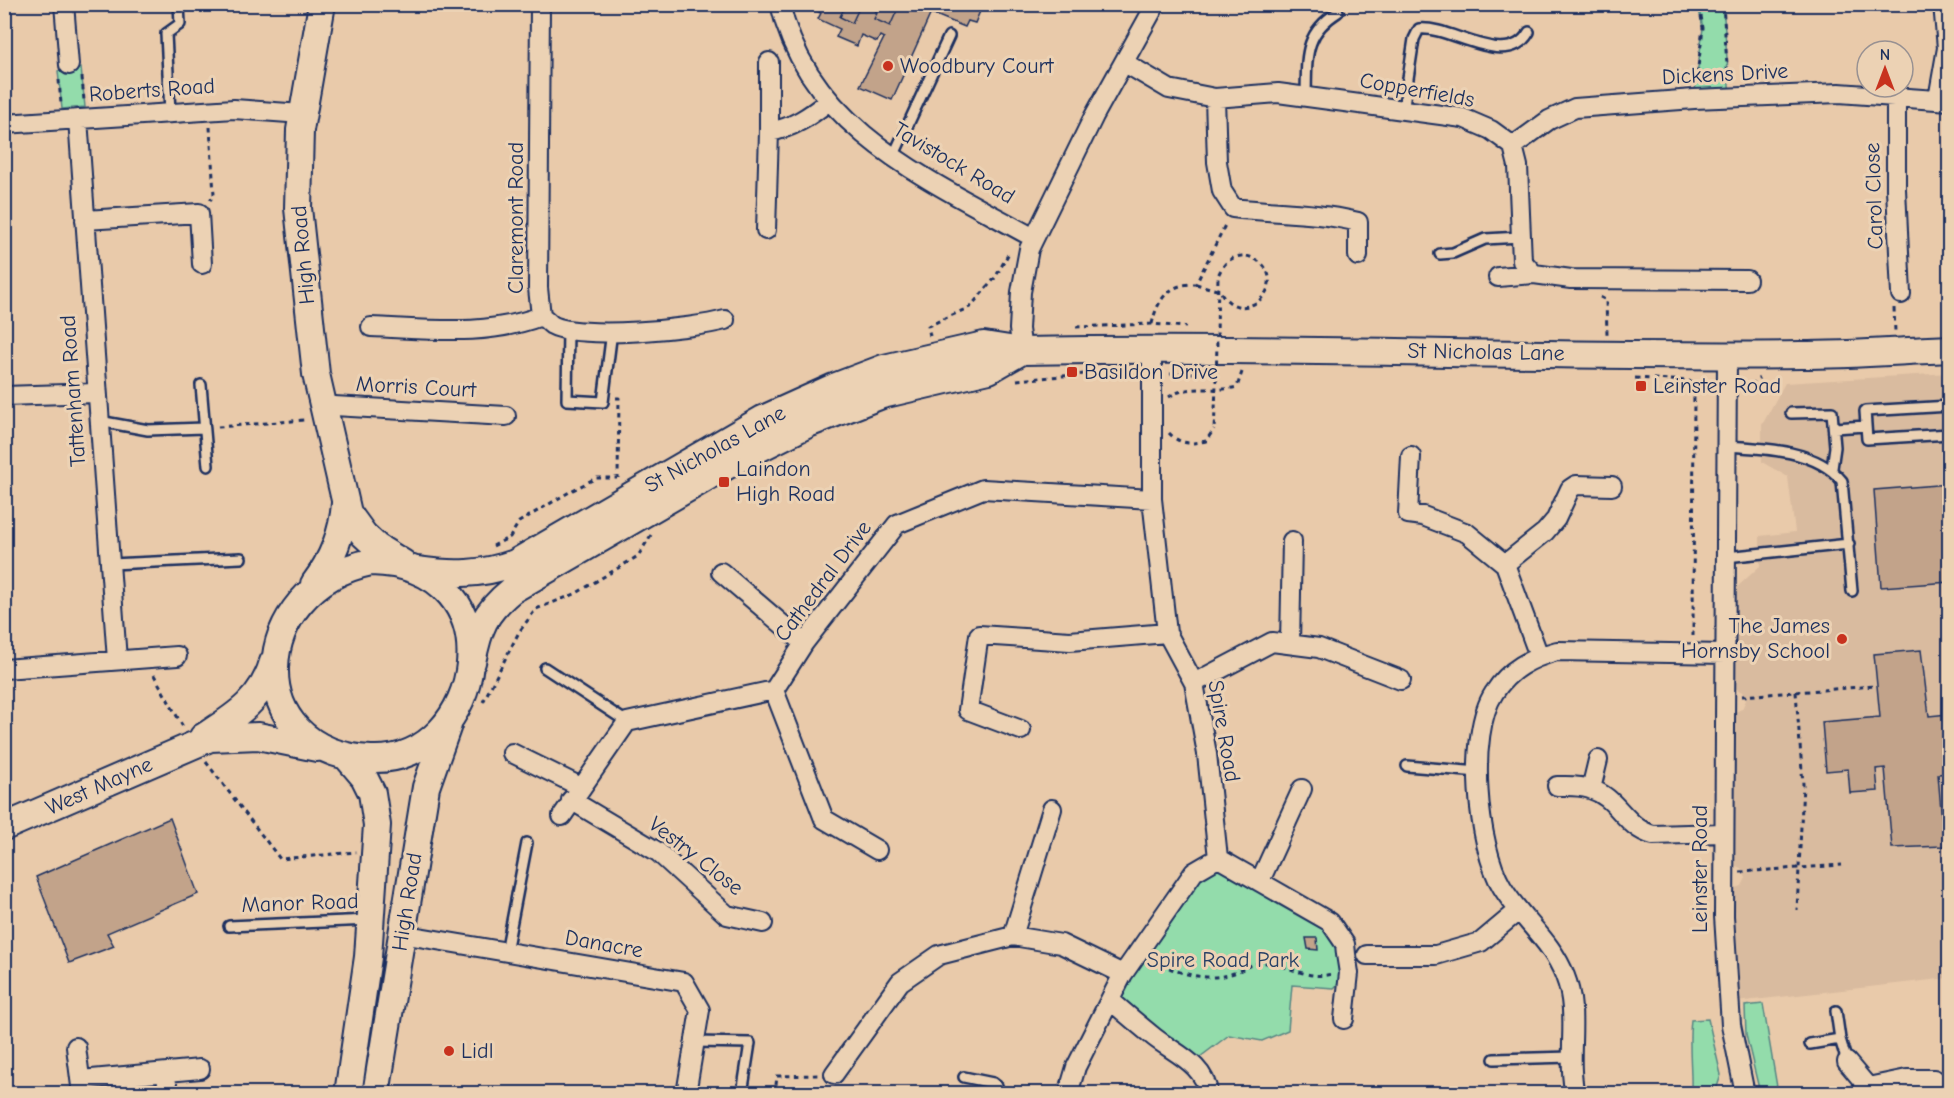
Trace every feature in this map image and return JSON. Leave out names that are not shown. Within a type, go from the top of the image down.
[{"type":"main road","name":"High Road","points":[[322,4],[302,114],[298,208],[307,309],[324,413],[348,513],[364,536],[377,547],[412,568]]},
{"type":"main road","name":"St Nicholas Lane","points":[[412,568],[457,575],[482,573],[515,563],[763,419],[834,387],[884,368],[984,345],[1022,351],[1377,350],[1727,355],[1803,355],[1950,349]]},
{"type":"main road","name":"St Nicholas Lane","points":[[472,662],[477,635],[486,614],[512,590],[742,457],[808,424],[882,395],[989,370],[1022,351]]},
{"type":"main road","name":"High Road","points":[[307,594],[341,532],[345,503]]},
{"type":"main road","points":[[371,562],[412,568],[452,596],[464,614],[469,629],[472,662],[465,691],[453,714],[424,743],[406,753],[374,759],[342,756],[318,746],[291,720],[278,693],[273,662],[284,627],[307,594],[324,580],[355,566],[371,562]]},
{"type":"main road","name":"West Mayne","points":[[4,827],[192,744],[252,702],[266,683],[273,662]]},
{"type":"main road","name":"High Road","points":[[376,1094],[426,787],[434,759],[453,714]]},
{"type":"main road","name":"West Mayne","points":[[192,744],[231,736],[258,736],[303,744],[342,756]]},
{"type":"main road","name":"High Road","points":[[342,756],[364,777],[375,804],[377,825],[372,920],[348,1094]]},
{"type":"street","points":[[64,4],[69,66]]},
{"type":"street","name":"Claremont Road","points":[[540,4],[538,288],[542,316],[553,326],[612,331],[675,329],[725,320]]},
{"type":"street","name":"Tavistock Road","points":[[780,4],[787,34],[829,100],[857,129],[892,159],[1028,234]]},
{"type":"street","points":[[1022,351],[1019,330],[1021,292],[1029,249],[1028,234],[1156,4]]},
{"type":"street","points":[[1943,4],[1947,48],[1944,100]]},
{"type":"street","points":[[766,230],[769,62]]},
{"type":"street","name":"Copperfields","points":[[1125,63],[1169,89],[1215,98],[1278,93],[1463,118],[1491,130],[1513,146]]},
{"type":"street","name":"Dickens Drive","points":[[1513,146],[1549,120],[1575,108],[1694,99],[1855,94]]},
{"type":"street","points":[[1215,98],[1217,162],[1222,191],[1233,208],[1282,214],[1329,215],[1358,222],[1358,256]]},
{"type":"street","name":"Dickens Drive","points":[[1915,98],[1944,100]]},
{"type":"street","name":"Carol Close","points":[[1896,99],[1895,142],[1901,294]]},
{"type":"street","points":[[769,132],[785,129],[803,120],[829,100]]},
{"type":"street","name":"Roberts Road","points":[[4,124],[234,108],[302,114]]},
{"type":"street","name":"Tattenham Road","points":[[75,120],[85,220],[117,660]]},
{"type":"street","points":[[1513,146],[1518,166],[1522,261],[1534,274]]},
{"type":"street","points":[[85,220],[199,213],[202,264]]},
{"type":"street","points":[[1498,277],[1534,274],[1571,279],[1747,280]]},
{"type":"street","points":[[370,327],[476,331],[521,323],[542,316]]},
{"type":"street","name":"Spire Road","points":[[1152,352],[1152,499],[1167,633],[1194,683],[1207,754],[1218,858]]},
{"type":"street","name":"Leinster Road","points":[[1727,355],[1723,873],[1729,1005],[1736,1059],[1745,1094]]},
{"type":"street","points":[[4,396],[96,393]]},
{"type":"street","name":"Morris Court","points":[[324,413],[334,406],[506,416]]},
{"type":"street","points":[[1411,456],[1408,514],[1423,516],[1467,533],[1505,564],[1539,656]]},
{"type":"street","points":[[1505,564],[1545,532],[1556,519],[1570,489],[1576,485],[1612,486]]},
{"type":"street","name":"Cathedral Drive","points":[[774,690],[804,643],[897,524],[983,489],[1152,499]]},
{"type":"street","points":[[1290,644],[1292,541]]},
{"type":"street","points":[[721,572],[804,643]]},
{"type":"street","points":[[1021,730],[969,710],[979,635],[1070,641],[1167,633]]},
{"type":"street","points":[[1194,683],[1272,642],[1319,648],[1401,680]]},
{"type":"street","points":[[1575,1094],[1571,1057],[1571,994],[1565,975],[1553,952],[1501,887],[1485,846],[1480,823],[1479,772],[1486,712],[1493,694],[1521,665],[1539,656],[1577,650],[1726,654]]},
{"type":"street","points":[[4,669],[177,656]]},
{"type":"street","points":[[571,801],[627,722],[774,690],[824,819],[877,850]]},
{"type":"street","name":"Vestry Close","points":[[512,753],[571,801],[658,852],[727,915],[763,923]]},
{"type":"street","points":[[1591,789],[1598,760]]},
{"type":"street","points":[[1557,786],[1591,789],[1602,794],[1632,826],[1653,835],[1723,833]]},
{"type":"street","points":[[1260,881],[1302,789]]},
{"type":"street","points":[[1013,936],[1052,809]]},
{"type":"street","points":[[1068,1094],[1076,1067],[1123,974],[1194,873],[1218,858],[1330,922],[1345,944],[1349,970],[1344,1019]]},
{"type":"street","points":[[1367,955],[1436,955],[1481,942],[1518,911]]},
{"type":"street","name":"Danacre","points":[[401,934],[684,982],[700,1010],[686,1094]]},
{"type":"street","points":[[834,1074],[900,982],[939,955],[1013,936],[1061,944],[1123,974]]},
{"type":"street","points":[[1110,1000],[1156,1039],[1192,1063],[1208,1084],[1208,1094]]},
{"type":"street","points":[[76,1047],[81,1087],[200,1069]]},
{"type":"street","points":[[1847,1062],[1865,1090],[1907,1079],[1934,1079],[1950,1090]]},
{"type":"street","points":[[166,1074],[168,1094]]},
{"type":"lane","points":[[170,112],[166,34],[180,24],[179,4]]},
{"type":"lane","points":[[1306,96],[1308,50],[1312,36],[1325,20],[1338,12]]},
{"type":"lane","points":[[1403,111],[1412,67],[1414,39],[1419,29],[1430,27],[1442,30],[1474,45],[1486,46],[1520,43],[1529,32]]},
{"type":"lane","points":[[892,159],[949,36]]},
{"type":"lane","points":[[1440,254],[1453,253],[1485,239],[1520,237]]},
{"type":"lane","points":[[568,328],[567,400],[603,402],[612,331]]},
{"type":"lane","points":[[201,385],[208,466]]},
{"type":"lane","points":[[1950,406],[1865,411],[1867,439],[1950,434]]},
{"type":"lane","points":[[1791,413],[1832,412],[1835,447],[1832,468]]},
{"type":"lane","points":[[99,421],[148,430],[204,428]]},
{"type":"lane","points":[[1833,428],[1866,426]]},
{"type":"lane","points":[[1726,446],[1785,452],[1832,468],[1842,481],[1852,591]]},
{"type":"lane","points":[[1726,557],[1849,544]]},
{"type":"lane","points":[[111,564],[241,558]]},
{"type":"lane","points":[[545,668],[627,722]]},
{"type":"lane","points":[[1407,766],[1479,772]]},
{"type":"lane","points":[[506,952],[527,843]]},
{"type":"lane","name":"Manor Road","points":[[229,926],[372,920]]},
{"type":"lane","points":[[1836,1011],[1840,1039],[1847,1062]]},
{"type":"lane","points":[[1810,1044],[1840,1039]]},
{"type":"lane","points":[[695,1042],[750,1043],[742,1094]]},
{"type":"lane","points":[[1494,1059],[1571,1057]]},
{"type":"lane","points":[[964,1077],[993,1083],[997,1086],[998,1094]]},
{"type":"path","points":[[1694,99],[1703,28],[1699,4]]},
{"type":"path","points":[[1723,4],[1730,98]]},
{"type":"path","points":[[81,65],[75,120],[58,67],[81,65]]},
{"type":"path","points":[[199,213],[214,195],[208,110]]},
{"type":"path","points":[[1196,284],[1233,208]]},
{"type":"path","points":[[930,338],[928,326],[970,306],[995,278],[1028,234]]},
{"type":"path","points":[[1152,324],[1156,306],[1166,293],[1182,284],[1196,284],[1212,289],[1220,291],[1225,300],[1233,305],[1246,307],[1259,302],[1267,291],[1269,280],[1265,268],[1257,259],[1247,256],[1230,259],[1221,268],[1218,276],[1217,288],[1217,299],[1217,310],[1216,333],[1216,367],[1214,429],[1206,441],[1192,444],[1176,440],[1167,430]]},
{"type":"path","points":[[1571,279],[1606,300],[1607,334]]},
{"type":"path","points":[[921,340],[941,336]]},
{"type":"path","points":[[1167,398],[1177,391],[1237,387],[1242,372]]},
{"type":"path","points":[[1693,641],[1694,385]]},
{"type":"path","points":[[604,398],[619,398],[618,478]]},
{"type":"path","points":[[204,428],[324,413]]},
{"type":"path","points":[[485,550],[510,537],[519,522],[596,478],[624,478]]},
{"type":"path","points":[[144,658],[192,744],[280,859],[358,852]]},
{"type":"path","points":[[1725,698],[1874,686]]},
{"type":"path","points":[[1796,692],[1803,783],[1797,910]]},
{"type":"path","points":[[1723,873],[1842,865]]},
{"type":"path","points":[[1138,952],[1174,972],[1195,976],[1232,974],[1261,963],[1277,965],[1309,976],[1349,970]]},
{"type":"path","points":[[775,1094],[777,1076],[834,1074]]},
{"type":"shaded area","name":"The James Hornsby School","points":[[1949,373],[1949,978],[1736,1002],[1733,889],[1742,886],[1746,878],[1741,868],[1734,865],[1735,712],[1742,709],[1746,700],[1744,693],[1735,688],[1735,589],[1760,566],[1760,536],[1795,532],[1788,477],[1762,462],[1762,425],[1785,383]]},
{"type":"green space","points":[[1698,5],[1723,5],[1730,98],[1694,99],[1703,28]]},
{"type":"green space","points":[[81,68],[85,107],[62,109],[58,71]]},
{"type":"green space","name":"Spire Road Park","points":[[1218,858],[1330,922],[1345,944],[1340,982],[1334,988],[1292,985],[1288,1030],[1262,1041],[1229,1035],[1192,1063],[1110,1000],[1138,952]]},
{"type":"green space","points":[[1763,1004],[1778,1093],[1760,1093],[1746,1035],[1745,1006]]},
{"type":"green space","points":[[1708,1019],[1721,1075],[1715,1093],[1691,1093],[1691,1020]]},
{"type":"building","name":"Woodbury Court","points":[[811,4],[846,4],[840,17],[852,23],[860,6],[871,4],[877,13],[874,19],[890,26],[900,4],[983,4],[975,23],[968,21],[965,27],[931,13],[892,100],[860,86],[884,38],[880,36],[877,42],[861,35],[857,46],[836,37],[840,29],[818,19],[821,13],[809,7]]},
{"type":"building","name":"Woodbury Court","points":[[811,4],[983,4],[975,23],[968,21],[965,27],[931,13],[892,100],[860,86],[884,38],[880,36],[877,42],[861,35],[857,46],[836,37],[840,29],[818,19],[821,13],[809,7]]},
{"type":"building","name":"The James Hornsby School","points":[[1950,484],[1950,582],[1881,587],[1874,490]]},
{"type":"building","name":"The James Hornsby School","points":[[1921,650],[1929,716],[1948,714],[1950,707],[1950,773],[1938,774],[1944,846],[1892,848],[1885,768],[1876,769],[1878,791],[1850,793],[1848,769],[1826,771],[1822,722],[1880,717],[1874,654]]},
{"type":"building","points":[[170,818],[198,894],[107,933],[114,946],[69,963],[36,877]]},
{"type":"building","points":[[1306,938],[1317,938],[1318,950],[1308,949]]},
{"type":"place","name":"Woodbury Court","points":[[888,66]]},
{"type":"place","name":"Basildon Drive","points":[[1072,372]]},
{"type":"place","name":"Leinster Road","points":[[1641,386]]},
{"type":"place","name":"Laindon High Road","points":[[724,482]]},
{"type":"place","name":"The James Hornsby School","points":[[1842,639]]},
{"type":"place","name":"Lidl","points":[[449,1051]]}]
